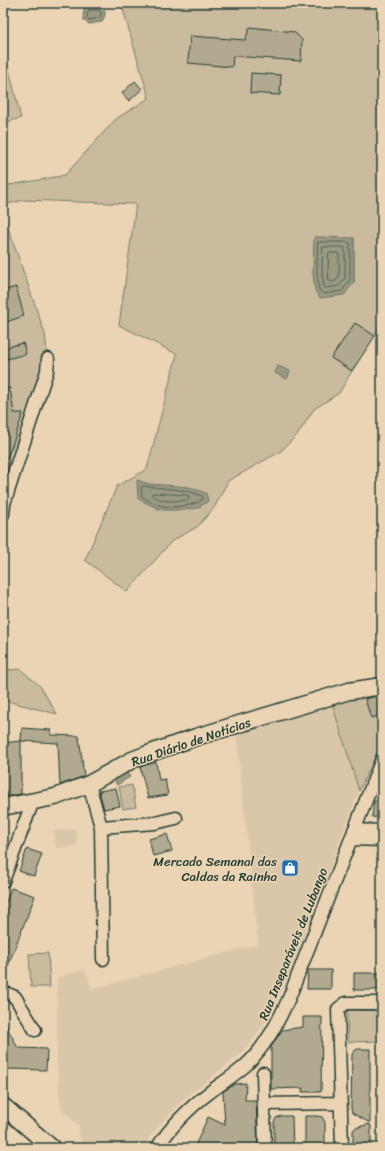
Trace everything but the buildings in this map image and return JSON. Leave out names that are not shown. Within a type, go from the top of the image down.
[{"type":"main road","name":"Rua Diário de Notícias","points":[[3,806],[54,796],[89,784],[145,754],[196,737],[349,691],[382,686]]},
{"type":"main road","points":[[3,1106],[52,1148]]},
{"type":"main road","points":[[3,1119],[37,1148]]},
{"type":"street","points":[[3,514],[4,504],[47,371],[48,359]]},
{"type":"street","name":"Rua Inseparáveis de Lubango","points":[[157,1148],[163,1138],[182,1116],[208,1094],[238,1072],[255,1056],[279,1021],[382,759]]},
{"type":"street","points":[[89,784],[101,827],[103,960]]},
{"type":"street","points":[[3,881],[33,801]]},
{"type":"street","points":[[101,827],[156,823],[176,818]]},
{"type":"street","points":[[352,834],[382,831]]},
{"type":"street","points":[[352,834],[382,840]]},
{"type":"street","points":[[3,992],[15,997],[35,1030]]},
{"type":"street","points":[[342,1148],[338,1009],[346,1003],[382,1003]]},
{"type":"street","points":[[263,1073],[265,1148]]},
{"type":"street","points":[[264,1104],[341,1103]]},
{"type":"shaded area","points":[[121,3],[382,3],[382,183],[379,185],[382,201],[382,317],[375,336],[355,323],[332,358],[352,371],[339,393],[314,409],[298,434],[281,451],[228,481],[214,508],[197,527],[172,541],[127,592],[85,560],[117,486],[147,469],[177,354],[119,325],[136,204],[24,200],[3,205],[3,186],[65,175],[116,119],[149,98]],"holes":[[[354,238],[354,282],[344,295]]]},
{"type":"shaded area","points":[[3,46],[21,118],[3,123]]},
{"type":"shaded area","points":[[3,213],[45,334],[48,359],[3,514]]},
{"type":"shaded area","points":[[3,668],[12,670],[20,669],[40,686],[57,714],[3,700]]},
{"type":"shaded area","points":[[382,691],[382,742],[359,791],[332,703]]},
{"type":"shaded area","name":"Mercado Semanal das Caldas da Rainha","points":[[332,703],[359,791],[291,970],[270,1015],[243,1052],[182,1101],[151,1135],[142,1148],[88,1148],[81,1143],[79,1126],[61,1109],[57,1063],[57,978],[85,969],[92,989],[258,944],[236,732]]},
{"type":"shaded area","points":[[132,785],[136,807],[123,809],[119,787]]},
{"type":"shaded area","points":[[76,829],[77,846],[56,848],[54,831]]},
{"type":"shaded area","points":[[48,953],[50,987],[31,987],[29,954]]},
{"type":"shaded area","points":[[347,1010],[382,1011],[382,1041],[348,1042]]},
{"type":"water","points":[[93,5],[102,6],[105,10],[105,16],[102,22],[89,24],[84,21],[83,14],[85,7]]},
{"type":"water","points":[[314,237],[354,238],[354,282],[344,295],[320,298],[315,291],[313,274]]},
{"type":"water","points":[[278,366],[290,371],[287,379],[275,373]]},
{"type":"water","points":[[137,480],[149,484],[189,487],[206,493],[208,501],[198,508],[161,510],[138,499]]},
{"type":"water","points":[[125,770],[130,777],[117,785],[113,778]]},
{"type":"place","name":"Mercado Semanal das Caldas da Rainha","points":[[290,868]]}]
